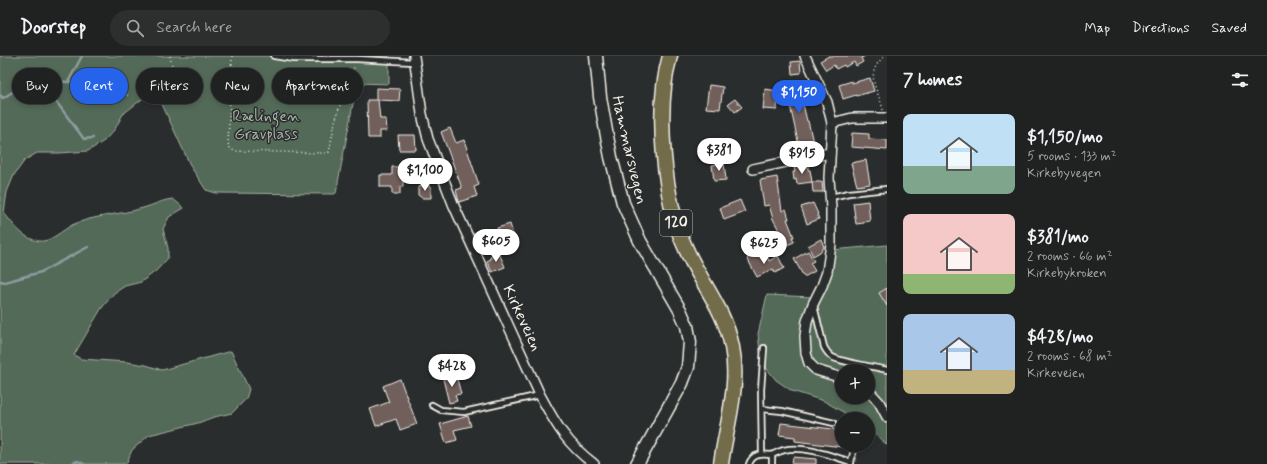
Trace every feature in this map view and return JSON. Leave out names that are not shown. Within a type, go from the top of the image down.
[{"type":"main road","name":"120","points":[[670,56],[664,84],[663,134],[667,177],[676,224],[685,249],[714,299],[726,324],[734,355],[735,372],[720,462]]},
{"type":"street","name":"Hammarsvegen","points":[[596,56],[600,97],[606,131],[611,157],[624,203],[640,241],[680,310],[687,326],[690,342],[688,363],[682,384],[637,464]]},
{"type":"street","points":[[805,56],[827,102],[832,123],[829,178],[831,198],[831,244],[822,286],[809,313],[806,327],[805,346],[807,359],[816,370],[835,376]]},
{"type":"street","name":"Kirkeveien","points":[[414,59],[422,119],[433,153],[454,206],[540,395],[553,420],[566,439],[594,464]]},
{"type":"street","points":[[832,123],[852,118],[886,118]]},
{"type":"street","points":[[752,169],[830,152]]},
{"type":"street","points":[[875,398],[887,417]]},
{"type":"lane","points":[[274,56],[294,59],[414,59]]},
{"type":"lane","points":[[831,198],[849,193],[887,189]]},
{"type":"lane","points":[[813,304],[826,351],[832,356],[844,361],[887,370]]},
{"type":"lane","points":[[762,454],[762,377],[764,348]]},
{"type":"lane","points":[[432,405],[440,410],[464,412],[540,395]]},
{"type":"lane","points":[[762,409],[782,411],[834,423]]},
{"type":"lane","points":[[749,464],[754,456],[762,454],[772,455],[784,450],[798,448],[827,454],[851,463],[853,452]]},
{"type":"lane","points":[[772,455],[772,464]]},
{"type":"path","points":[[170,56],[173,68]]},
{"type":"path","points":[[232,56],[228,143],[231,150],[242,152],[329,152],[342,98],[357,59]]},
{"type":"path","points":[[885,56],[880,60],[874,69],[873,81],[886,118]]},
{"type":"green space","name":"Rælingen Gravplass","points":[[0,56],[389,56],[389,84],[363,83],[363,68],[272,68],[272,104],[353,104],[336,193],[334,194],[216,193],[206,190],[191,167],[162,104],[203,104],[203,68],[136,68],[136,104],[123,114],[115,129],[104,141],[88,151],[37,153],[25,160],[14,175],[7,192],[4,213],[15,227],[33,240],[47,240],[80,222],[147,207],[165,200],[173,199],[184,208],[169,217],[163,229],[168,248],[168,258],[156,271],[141,282],[125,286],[114,293],[101,309],[74,355],[81,359],[127,362],[146,365],[162,370],[231,351],[249,389],[246,399],[232,413],[149,435],[132,450],[126,464],[0,464]]},
{"type":"green space","points":[[887,245],[887,445],[875,434],[875,412],[843,412],[824,401],[792,391],[776,380],[767,369],[760,352],[758,334],[767,295],[813,297],[832,250]]},
{"type":"building","points":[[829,56],[865,56],[861,58],[863,62],[856,66],[854,62],[845,67],[844,65],[836,69],[834,65],[826,70],[820,61]]},
{"type":"building","points":[[800,61],[801,73],[792,74],[791,62]]},
{"type":"building","points":[[870,78],[874,91],[843,99],[839,85]]},
{"type":"building","points":[[796,81],[798,91],[800,91],[803,96],[805,103],[803,104],[813,142],[799,146],[785,83]]},
{"type":"building","points":[[709,85],[723,87],[720,109],[706,108]]},
{"type":"building","points":[[376,88],[400,89],[399,101],[378,100],[380,119],[386,119],[387,131],[380,131],[380,138],[368,138],[367,100],[376,100]]},
{"type":"building","points":[[765,89],[778,91],[777,110],[763,109]]},
{"type":"building","points":[[735,99],[742,107],[735,112],[728,104]]},
{"type":"building","points":[[450,128],[456,143],[464,140],[479,185],[474,187],[477,196],[459,202],[456,190],[462,188],[441,132]]},
{"type":"building","points":[[852,133],[869,134],[869,139],[887,140],[887,150],[851,147]]},
{"type":"building","points":[[398,135],[415,135],[416,150],[399,150]]},
{"type":"building","points":[[703,140],[714,141],[714,154],[702,153]]},
{"type":"building","points":[[866,160],[870,184],[857,186],[851,163]]},
{"type":"building","points":[[724,163],[726,180],[714,181],[712,165]]},
{"type":"building","points":[[808,165],[812,182],[797,184],[796,179],[794,180],[794,167]]},
{"type":"building","points":[[392,167],[403,167],[403,187],[400,187],[400,194],[392,194],[392,187],[380,187],[380,175],[392,175]]},
{"type":"building","points":[[777,177],[782,211],[786,209],[789,219],[787,219],[794,237],[792,237],[794,242],[787,245],[773,219],[769,205],[764,206],[760,180]]},
{"type":"building","points":[[812,182],[822,182],[823,192],[813,192]]},
{"type":"building","points":[[431,186],[431,198],[422,198],[418,195],[418,187]]},
{"type":"building","points":[[740,200],[745,212],[724,220],[720,208]]},
{"type":"building","points":[[868,201],[870,221],[856,224],[853,203]]},
{"type":"building","points":[[813,203],[819,219],[807,224],[801,207]]},
{"type":"building","points":[[510,224],[514,237],[501,241],[497,228]]},
{"type":"building","points":[[482,230],[485,237],[477,241],[473,234]]},
{"type":"building","points":[[821,239],[824,247],[820,252],[813,256],[808,246]]},
{"type":"building","points":[[808,251],[814,261],[810,263],[815,271],[804,277],[794,259]]},
{"type":"building","points":[[759,252],[763,260],[768,258],[769,261],[778,256],[784,268],[775,273],[773,269],[757,277],[747,258]]},
{"type":"building","points":[[499,253],[505,267],[492,272],[487,261],[491,259],[490,257]]},
{"type":"building","points":[[887,288],[887,306],[879,293]]},
{"type":"building","points":[[456,375],[461,394],[455,395],[457,401],[449,403],[443,379]]},
{"type":"building","points":[[400,379],[417,424],[400,430],[396,419],[376,426],[370,409],[389,402],[383,386]]},
{"type":"building","points":[[468,416],[471,426],[454,430],[457,440],[446,443],[440,424]]},
{"type":"building","points":[[781,423],[835,429],[835,446],[795,441],[795,437],[779,435]]},
{"type":"building","points":[[793,457],[816,459],[816,464],[792,464]]},
{"type":"waterway","points":[[68,82],[82,56]]},
{"type":"waterway","points":[[0,95],[3,98],[33,79],[70,82]]},
{"type":"waterway","points":[[58,104],[84,139],[93,138]]},
{"type":"waterway","points":[[0,281],[5,282],[41,272],[88,247]]},
{"type":"waterway","points":[[71,464],[78,461],[84,464]]}]
